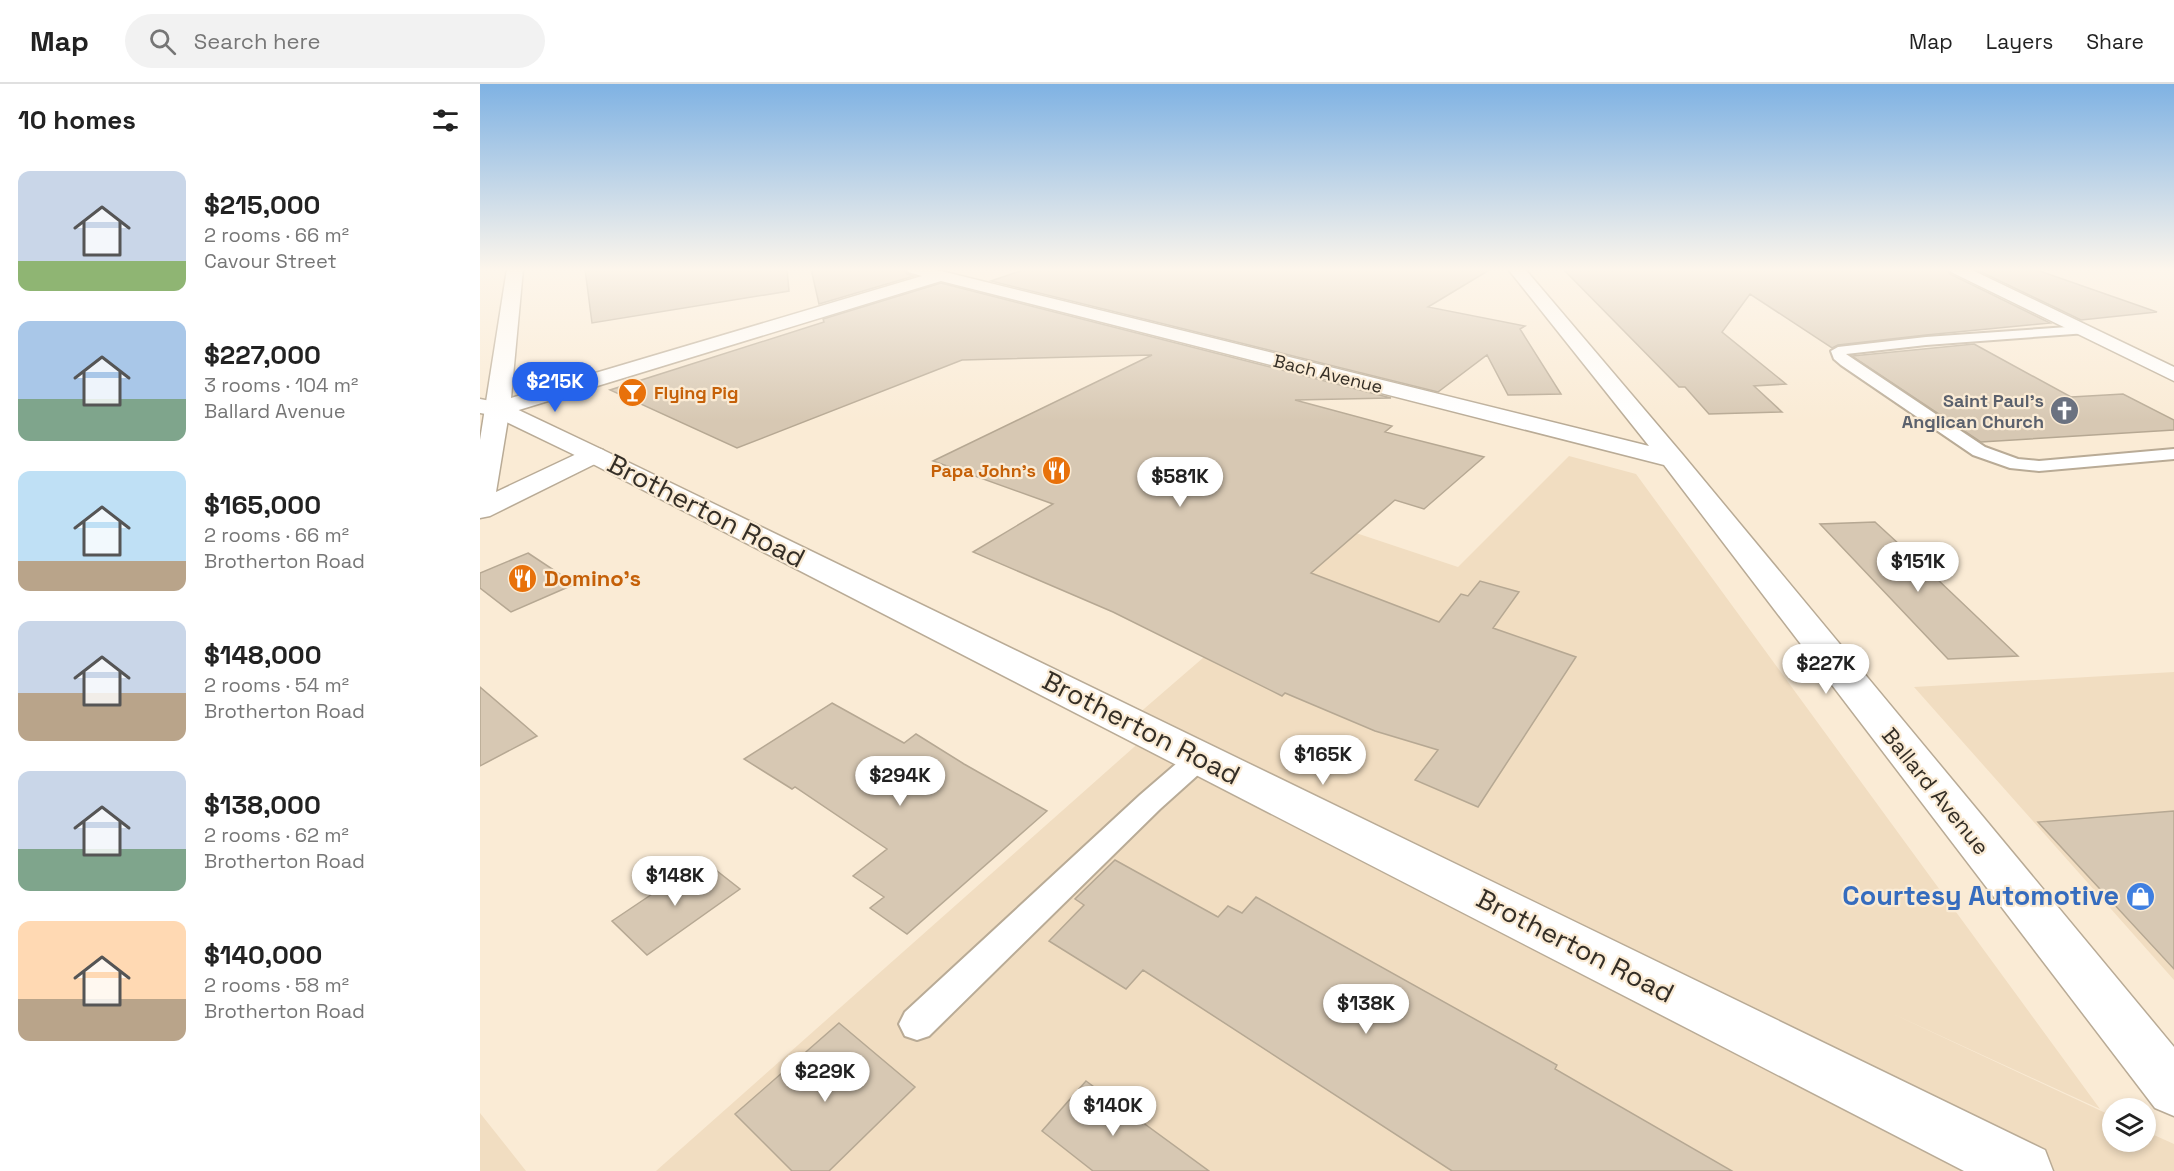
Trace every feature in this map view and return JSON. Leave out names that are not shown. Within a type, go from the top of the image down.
[{"type":"street","points":[[480,508],[489,407],[505,320]]},
{"type":"street","points":[[489,407],[789,320]]},
{"type":"street","name":"Bach Avenue","points":[[1114,320],[1674,460]]},
{"type":"street","name":"Ballard Avenue","points":[[1558,320],[1674,460],[2174,1089]]},
{"type":"street","points":[[2061,320],[2174,375]]},
{"type":"street","name":"Brotherton Road","points":[[489,407],[594,455],[2024,1171]]},
{"type":"street","points":[[480,508],[594,455]]},
{"type":"lane","points":[[2082,330],[1986,336],[1838,351],[1839,356],[1846,362],[1937,424],[1978,450],[2016,464],[2039,466],[2174,454]]},
{"type":"lane","points":[[917,1024],[1150,802],[1200,758]]},
{"type":"shaded area","points":[[1569,456],[1636,474],[2100,1109],[1891,1013],[2102,1111],[2102,1152],[2156,1152],[2156,1136],[2174,1144],[2174,1171],[656,1171],[1151,732],[1130,721],[1350,531],[1458,567]]},
{"type":"shaded area","name":"Courtesy Automotive","points":[[2174,672],[2174,980],[1914,687]]},
{"type":"shaded area","points":[[480,1113],[526,1171],[480,1171]]},
{"type":"building","points":[[592,320],[612,320],[592,323]]},
{"type":"building","points":[[823,320],[1085,320],[1391,398],[1295,400],[1392,426],[1385,432],[1484,457],[1424,509],[1395,500],[1311,573],[1439,622],[1461,594],[1468,596],[1480,581],[1519,592],[1493,628],[1576,657],[1478,807],[1415,780],[1438,750],[1375,731],[1285,693],[1282,696],[1113,612],[973,552],[1053,504],[933,461],[1152,355],[962,360],[737,448],[610,390],[824,322]]},
{"type":"building","points":[[1147,320],[1493,320],[1525,326],[1520,329],[1561,394],[1508,395],[1487,355],[1438,392]]},
{"type":"building","points":[[1613,320],[1731,320],[1722,332],[1786,384],[1754,386],[1782,412],[1709,414],[1685,387],[1679,387]]},
{"type":"building","points":[[1789,320],[2043,320],[2050,323],[1838,345],[1832,348]]},
{"type":"building","points":[[1974,344],[2071,397],[2123,394],[2174,420],[2174,430],[1981,442],[1852,356]]},
{"type":"building","points":[[1875,522],[2018,656],[1948,659],[1820,524]]},
{"type":"building","name":"Domino's","points":[[528,553],[575,584],[511,612],[480,588],[480,573]]},
{"type":"building","points":[[480,687],[537,736],[480,766]]},
{"type":"building","points":[[832,703],[904,743],[916,734],[1047,811],[907,934],[870,908],[884,897],[853,876],[887,849],[795,787],[792,789],[744,759]]},
{"type":"building","name":"Courtesy Automotive","points":[[2174,811],[2174,969],[2038,822]]},
{"type":"building","points":[[703,860],[740,889],[647,955],[612,921]]},
{"type":"building","points":[[1115,860],[1218,917],[1228,906],[1242,913],[1256,897],[1557,1065],[1555,1069],[1732,1171],[1452,1171],[1143,970],[1126,989],[1049,941],[1084,905],[1075,899]]},
{"type":"building","points":[[839,1023],[915,1087],[829,1171],[792,1171],[735,1114]]},
{"type":"building","points":[[1086,1081],[1209,1171],[1093,1171],[1042,1131]]},
{"type":"place","name":"Flying Pig","points":[[633,393]]},
{"type":"place","name":"Saint Paul's Anglican Church","points":[[2065,411]]},
{"type":"place","name":"Papa John's","points":[[1057,471]]},
{"type":"place","name":"Domino's","points":[[523,578]]},
{"type":"place","name":"Courtesy Automotive","points":[[2140,896]]}]
